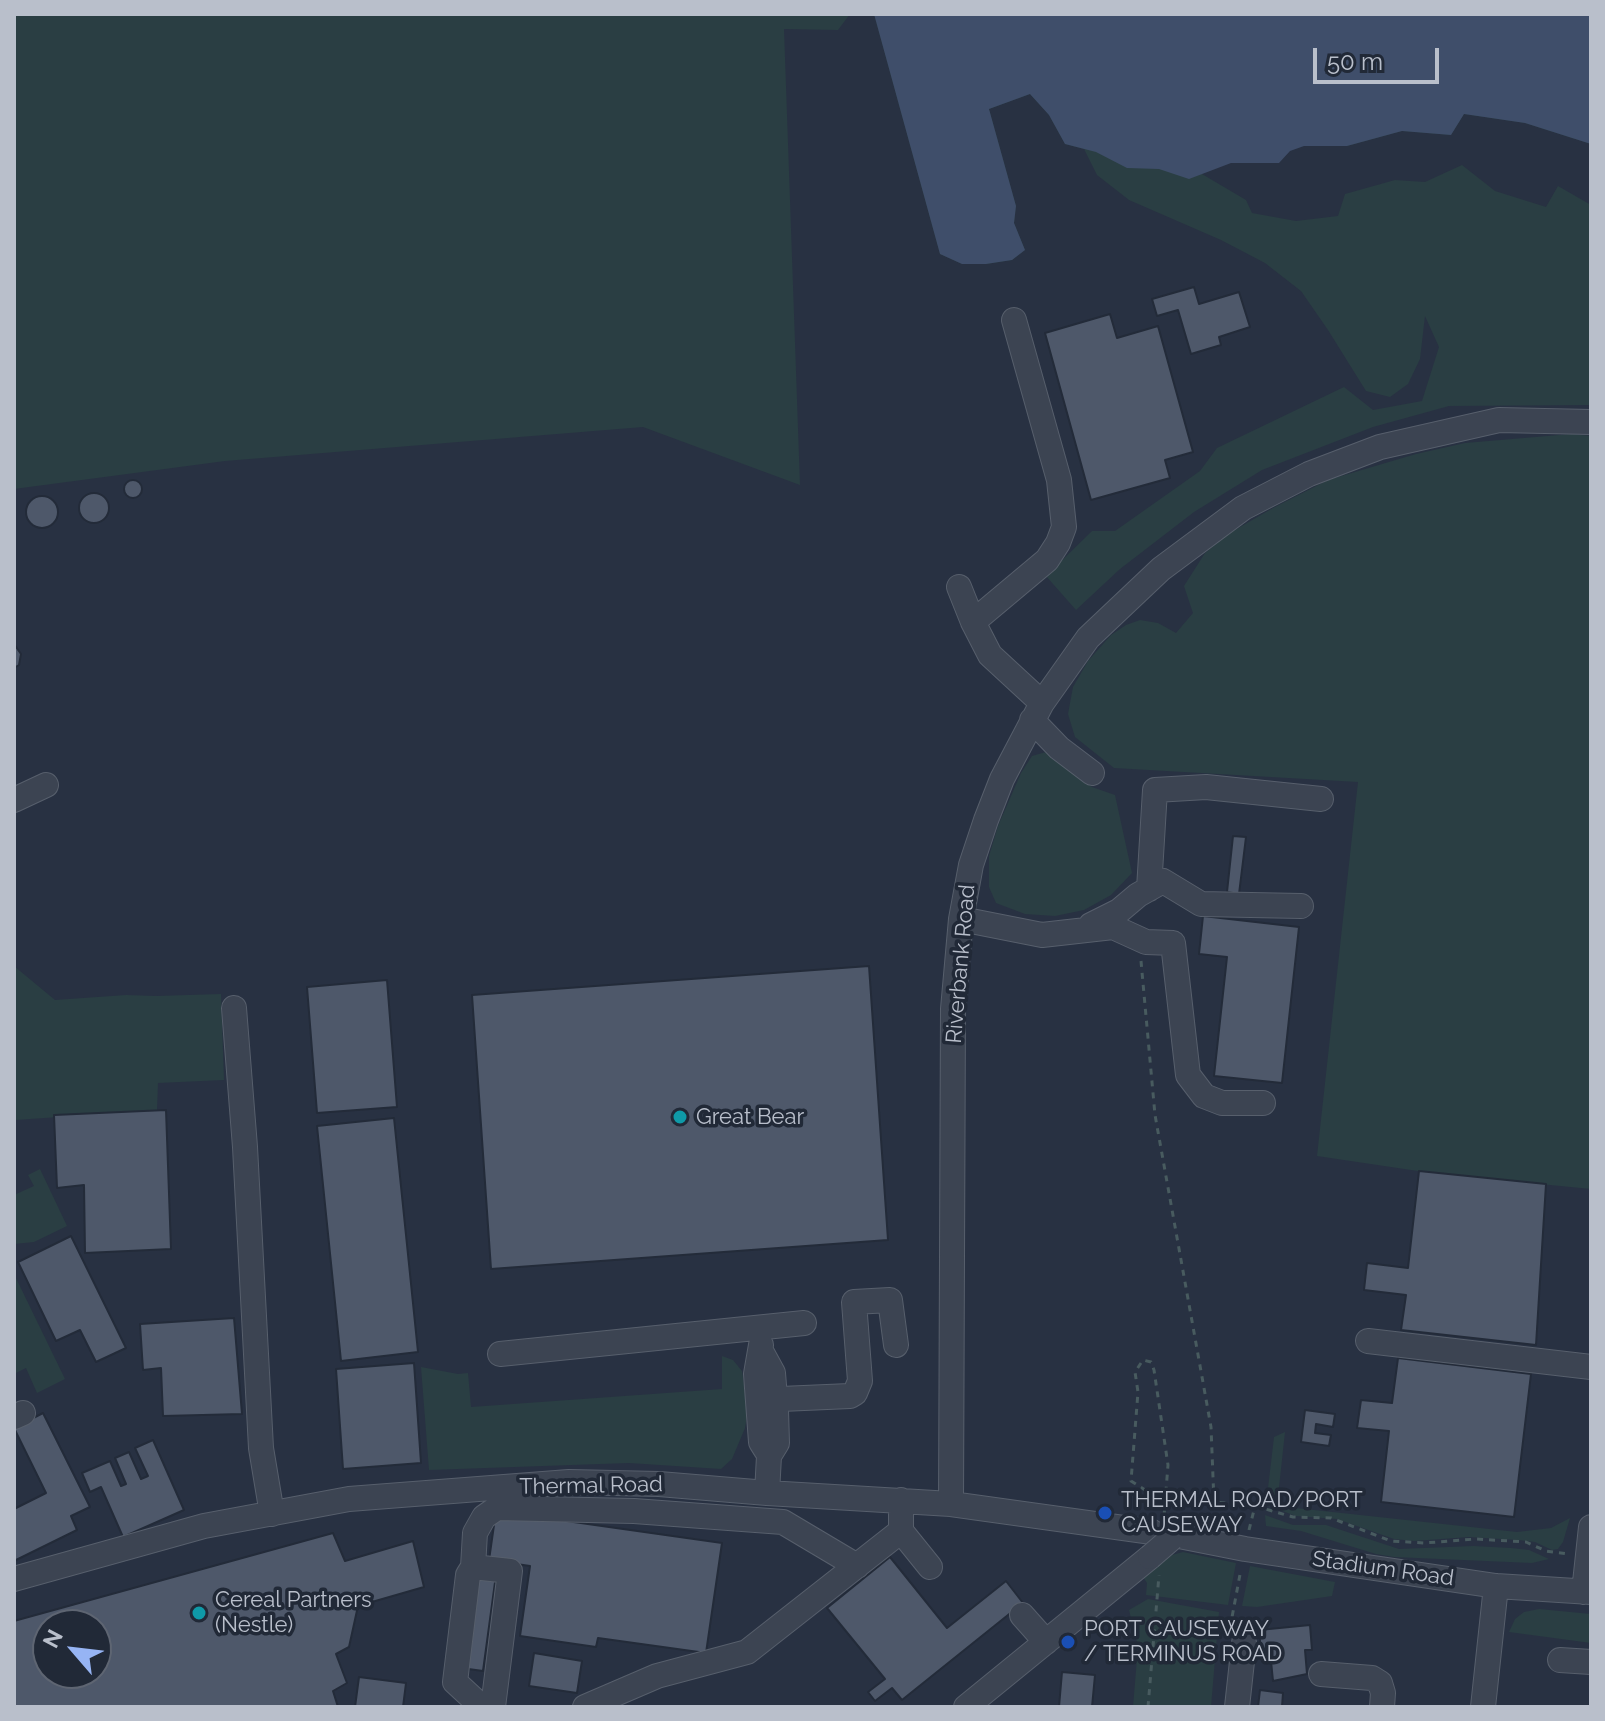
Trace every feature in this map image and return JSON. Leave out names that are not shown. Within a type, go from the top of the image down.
[{"type":"street","points":[[973,622],[1047,560],[1064,527],[1055,463],[1014,320]]},
{"type":"street","name":"Riverbank Road","points":[[951,1504],[953,1009],[961,919],[971,865],[986,820],[1002,779],[1037,711],[1088,638],[1161,569],[1243,508],[1309,474],[1380,447],[1499,420],[1591,422]]},
{"type":"street","points":[[959,587],[990,655],[1037,711],[1059,748],[1092,773]]},
{"type":"street","points":[[14,800],[46,785]]},
{"type":"street","points":[[1149,889],[1155,790],[1206,787],[1321,799]]},
{"type":"street","points":[[1078,931],[1119,911],[1163,881],[1201,904],[1301,906]]},
{"type":"street","points":[[961,919],[1042,935],[1113,927],[1146,942],[1173,943],[1188,1075],[1204,1096],[1222,1103],[1263,1103]]},
{"type":"street","points":[[234,1008],[245,1147],[261,1448],[272,1514]]},
{"type":"street","points":[[767,1400],[850,1396],[855,1393],[860,1381],[854,1302],[890,1300],[896,1345]]},
{"type":"street","points":[[500,1354],[760,1339],[804,1323]]},
{"type":"street","points":[[760,1339],[773,1373],[767,1400],[777,1443],[769,1456],[767,1493]]},
{"type":"street","points":[[1368,1341],[1591,1367]]},
{"type":"street","name":"Thermal Road","points":[[14,1579],[204,1526],[349,1499],[569,1482],[659,1484],[951,1504],[1167,1533]]},
{"type":"street","points":[[901,1500],[901,1531],[930,1567]]},
{"type":"street","points":[[482,1707],[455,1682],[468,1575],[473,1567],[475,1533],[490,1510],[634,1511],[783,1522],[857,1566]]},
{"type":"street","points":[[1588,1592],[1591,1527]]},
{"type":"street","points":[[585,1707],[657,1676],[747,1652],[901,1531]]},
{"type":"street","points":[[966,1707],[993,1699],[1046,1642],[1155,1564],[1167,1533]]},
{"type":"street","name":"Stadium Road","points":[[1167,1533],[1245,1549],[1496,1586],[1588,1592]]},
{"type":"street","points":[[473,1567],[510,1571],[493,1707]]},
{"type":"street","points":[[1483,1707],[1496,1586]]},
{"type":"street","points":[[1022,1615],[1046,1642]]},
{"type":"street","points":[[1236,1641],[1237,1707]]},
{"type":"street","points":[[1560,1660],[1591,1662]]},
{"type":"street","points":[[1321,1674],[1372,1678],[1380,1683],[1382,1707]]},
{"type":"path","points":[[1139,939],[1155,1115],[1211,1427],[1214,1502]]},
{"type":"path","points":[[1167,1533],[1168,1465],[1154,1370],[1151,1362],[1143,1360],[1135,1372],[1138,1392],[1131,1481],[1156,1497],[1206,1502],[1255,1506],[1293,1517],[1331,1518],[1391,1541],[1424,1543],[1476,1539],[1526,1542],[1546,1551],[1588,1558]]},
{"type":"path","points":[[1236,1641],[1245,1549],[1255,1506]]},
{"type":"path","points":[[1148,1707],[1155,1564]]},
{"type":"green space","points":[[14,14],[850,14],[838,30],[784,29],[800,485],[643,427],[225,461],[14,489]]},
{"type":"green space","points":[[874,14],[1591,14],[1591,144],[1525,123],[1464,114],[1451,135],[1402,131],[1347,146],[1334,146],[1333,124],[1185,164],[1246,200],[1252,213],[1296,221],[1338,216],[1345,194],[1395,180],[1425,182],[1462,165],[1495,191],[1546,207],[1558,186],[1591,205],[1591,405],[1449,406],[1373,427],[1262,470],[1194,512],[1120,569],[1076,610],[1046,576],[1092,531],[1115,531],[1200,471],[1217,448],[1344,387],[1373,410],[1422,401],[1439,347],[1425,316],[1420,359],[1408,384],[1390,397],[1366,391],[1301,291],[1265,263],[1129,200],[1097,175],[1084,149],[1065,144],[1049,115],[1030,94],[989,109],[1016,206],[1014,223],[1025,250],[1012,260],[986,264],[962,264],[940,254]]},
{"type":"green space","points":[[1571,434],[1591,436],[1591,1189],[1438,1174],[1317,1156],[1358,782],[1114,768],[1075,737],[1068,714],[1073,687],[1088,661],[1111,635],[1126,625],[1140,620],[1158,623],[1176,633],[1193,613],[1184,586],[1205,553],[1228,534],[1328,480],[1465,443]]},
{"type":"green space","points":[[1046,752],[1092,787],[1115,795],[1132,873],[1111,895],[1084,910],[1055,916],[1025,914],[996,903],[989,887],[989,856],[998,826],[1021,773],[1032,756]]},
{"type":"green space","points":[[14,966],[55,1000],[126,995],[221,994],[224,1080],[158,1083],[157,1110],[16,1120]]},
{"type":"green space","points":[[40,1169],[67,1226],[34,1242],[14,1244],[14,1195],[34,1186],[28,1175]]},
{"type":"green space","points":[[14,1274],[65,1379],[37,1393],[26,1368],[14,1374]]},
{"type":"green space","points":[[722,1356],[733,1360],[742,1371],[748,1410],[745,1428],[732,1459],[721,1469],[629,1463],[429,1470],[421,1367],[468,1373],[471,1407],[722,1389]]},
{"type":"green space","points":[[1285,1432],[1277,1506],[1517,1532],[1551,1528],[1570,1518],[1563,1542],[1558,1549],[1552,1550],[1535,1542],[1518,1540],[1469,1537],[1414,1541],[1394,1539],[1337,1519],[1296,1516],[1266,1505],[1274,1437]]},
{"type":"green space","points":[[1265,1515],[1293,1525],[1326,1525],[1399,1549],[1511,1548],[1529,1550],[1549,1559],[1532,1563],[1394,1557],[1301,1531],[1266,1526]]},
{"type":"green space","points":[[1183,1552],[1236,1563],[1228,1605],[1146,1595],[1147,1583],[1143,1577],[1172,1555]]},
{"type":"green space","points":[[1250,1566],[1335,1582],[1332,1596],[1257,1607],[1242,1606]]},
{"type":"green space","points":[[1148,1599],[1219,1612],[1211,1707],[1133,1707],[1138,1646],[1129,1610]]},
{"type":"green space","points":[[1539,1609],[1591,1614],[1591,1643],[1509,1632],[1515,1619],[1524,1612]]},
{"type":"water","points":[[874,14],[1591,14],[1591,144],[1525,123],[1464,114],[1451,135],[1402,131],[1347,146],[1304,146],[1290,151],[1279,163],[1231,163],[1189,179],[1159,169],[1127,168],[1096,152],[1065,144],[1049,115],[1030,94],[989,109],[1016,206],[1014,223],[1025,250],[1012,260],[962,264],[940,254]]},
{"type":"building","points":[[1194,287],[1199,304],[1239,292],[1250,327],[1219,337],[1221,345],[1191,354],[1178,310],[1157,316],[1152,299]]},
{"type":"building","points":[[1110,314],[1117,338],[1158,326],[1193,452],[1165,460],[1170,478],[1091,500],[1045,333]]},
{"type":"building","points":[[129,480],[137,480],[142,489],[140,496],[129,498],[124,493],[124,485]]},
{"type":"building","points":[[94,493],[105,497],[109,508],[105,519],[94,523],[83,519],[79,508],[83,497]]},
{"type":"building","points":[[42,496],[53,501],[58,512],[53,523],[42,528],[31,523],[26,512],[31,501]]},
{"type":"building","points":[[14,644],[21,654],[19,665],[14,668]]},
{"type":"building","points":[[1233,836],[1246,837],[1239,894],[1227,892]]},
{"type":"building","points":[[1203,916],[1299,927],[1282,1083],[1214,1076],[1227,957],[1199,954]]},
{"type":"building","name":"Great Bear","points":[[869,966],[888,1240],[491,1269],[472,995]]},
{"type":"building","points":[[387,980],[397,1107],[317,1113],[307,987]]},
{"type":"building","points":[[166,1110],[171,1249],[85,1253],[84,1185],[57,1188],[54,1115]]},
{"type":"building","points":[[394,1118],[418,1352],[341,1361],[317,1126]]},
{"type":"building","points":[[1419,1171],[1546,1184],[1536,1345],[1401,1330],[1406,1295],[1364,1290],[1367,1263],[1408,1268]]},
{"type":"building","points":[[71,1236],[126,1348],[96,1362],[80,1330],[56,1341],[18,1262]]},
{"type":"building","points":[[234,1318],[242,1414],[163,1416],[161,1368],[143,1370],[140,1324]]},
{"type":"building","points":[[1398,1358],[1531,1374],[1514,1517],[1381,1502],[1389,1431],[1357,1428],[1361,1400],[1392,1403]]},
{"type":"building","points":[[414,1363],[421,1463],[343,1469],[336,1369]]},
{"type":"building","points":[[1305,1410],[1335,1414],[1333,1427],[1316,1424],[1315,1433],[1331,1435],[1329,1446],[1301,1442]]},
{"type":"building","points":[[43,1413],[90,1507],[71,1516],[77,1530],[14,1561],[14,1509],[46,1493],[14,1428]]},
{"type":"building","points":[[153,1440],[184,1510],[123,1537],[101,1487],[90,1492],[82,1473],[110,1461],[121,1486],[126,1484],[115,1458],[129,1452],[141,1479],[148,1476],[135,1448]]},
{"type":"building","points":[[496,1511],[722,1543],[706,1653],[598,1638],[596,1647],[520,1636],[530,1566],[489,1560]]},
{"type":"building","name":"Cereal Partners (Nestle)","points":[[333,1533],[345,1561],[413,1541],[424,1587],[358,1606],[349,1647],[336,1654],[347,1683],[333,1691],[338,1707],[14,1707],[14,1621],[32,1616],[32,1689],[112,1689],[112,1609],[58,1609]]},
{"type":"building","points":[[890,1557],[947,1628],[1006,1581],[1023,1603],[902,1700],[892,1688],[875,1701],[868,1692],[885,1679],[827,1608]]},
{"type":"building","points":[[474,1572],[496,1575],[483,1671],[461,1668]]},
{"type":"building","points":[[1310,1625],[1312,1650],[1305,1650],[1307,1674],[1273,1681],[1270,1651],[1261,1652],[1259,1630]]},
{"type":"building","points":[[534,1653],[582,1661],[577,1693],[529,1686]]},
{"type":"building","points":[[1062,1672],[1095,1675],[1092,1707],[1059,1707]]},
{"type":"building","points":[[359,1677],[406,1683],[403,1707],[355,1707]]},
{"type":"building","points":[[1260,1690],[1283,1693],[1282,1707],[1258,1707]]},
{"type":"place","name":"Great Bear","points":[[680,1117]]},
{"type":"place","name":"THERMAL ROAD/PORT CAUSEWAY","points":[[1105,1513]]},
{"type":"place","name":"Cereal Partners (Nestle)","points":[[199,1613]]},
{"type":"place","name":"PORT CAUSEWAY / TERMINUS ROAD","points":[[1068,1642]]}]
